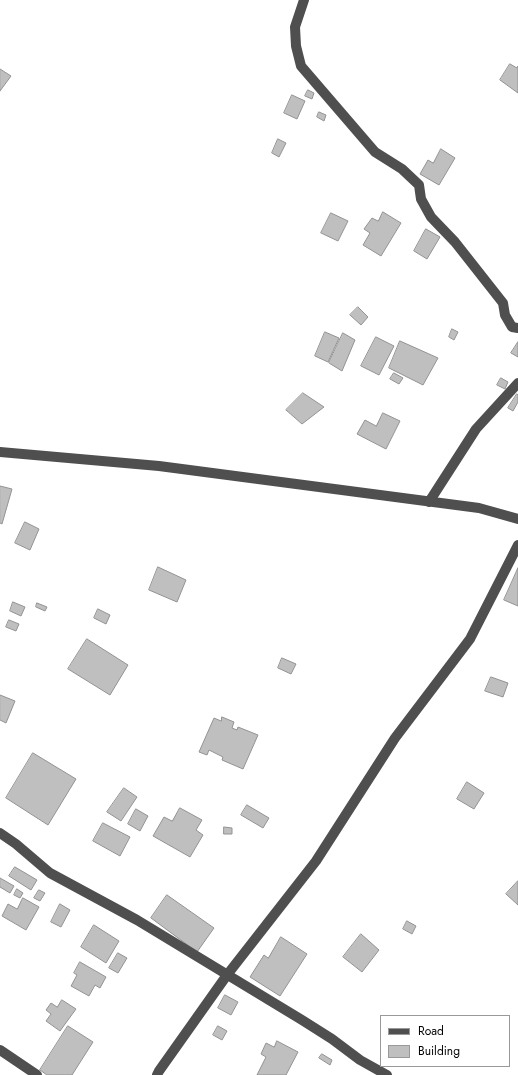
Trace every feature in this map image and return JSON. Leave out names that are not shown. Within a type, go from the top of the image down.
[{"type":"street","points":[[304,0],[295,27],[296,46],[301,66],[375,152],[402,169],[419,185],[421,199],[431,217],[455,242],[503,303],[505,315],[512,327],[518,328]]},
{"type":"street","points":[[429,502],[476,429],[518,383]]},
{"type":"street","points":[[0,452],[159,466],[479,508],[518,520]]},
{"type":"street","points":[[158,1075],[159,1071],[227,975],[316,861],[395,738],[470,639],[518,545]]},
{"type":"street","points":[[0,833],[16,844],[50,873],[137,920],[332,1039],[360,1060],[387,1075]]},
{"type":"street","points":[[0,1050],[37,1075]]},
{"type":"building","points":[[510,64],[517,68],[518,66],[518,93],[500,80]]},
{"type":"building","points":[[0,69],[11,76],[0,91]]},
{"type":"building","points":[[308,90],[314,93],[312,99],[305,96]]},
{"type":"building","points":[[292,95],[305,101],[297,119],[284,113]]},
{"type":"building","points":[[319,112],[326,115],[324,121],[317,117]]},
{"type":"building","points":[[278,139],[286,143],[279,157],[272,153]]},
{"type":"building","points":[[441,149],[455,158],[439,185],[420,174],[428,160],[433,163]]},
{"type":"building","points":[[383,212],[401,223],[381,256],[363,245],[370,233],[364,229],[372,218],[378,221]]},
{"type":"building","points":[[331,213],[348,221],[338,241],[321,233]]},
{"type":"building","points":[[426,229],[440,237],[427,259],[414,251]]},
{"type":"building","points":[[358,307],[368,317],[361,325],[350,315]]},
{"type":"building","points":[[452,329],[458,332],[454,340],[449,337]]},
{"type":"building","points":[[325,332],[339,338],[328,362],[315,356]]},
{"type":"building","points":[[343,333],[355,340],[342,371],[329,363]]},
{"type":"building","points":[[376,337],[394,346],[379,375],[361,366]]},
{"type":"building","points":[[400,341],[438,358],[423,385],[389,368]]},
{"type":"building","points":[[518,342],[518,357],[511,353]]},
{"type":"building","points":[[394,373],[403,378],[399,384],[390,379]]},
{"type":"building","points":[[501,378],[508,382],[505,389],[497,385]]},
{"type":"building","points":[[303,393],[324,407],[302,424],[286,410]]},
{"type":"building","points":[[517,394],[518,402],[513,411],[508,408]]},
{"type":"building","points":[[383,413],[400,421],[386,449],[357,434],[365,420],[376,426]]},
{"type":"building","points":[[0,486],[12,489],[2,524],[0,523]]},
{"type":"building","points":[[25,522],[39,529],[30,550],[15,543]]},
{"type":"building","points":[[158,567],[186,580],[177,602],[149,590]]},
{"type":"building","points":[[518,568],[518,606],[504,600]]},
{"type":"building","points":[[13,602],[25,607],[21,616],[10,611]]},
{"type":"building","points":[[37,603],[47,607],[45,611],[36,607]]},
{"type":"building","points":[[98,609],[110,615],[106,624],[94,618]]},
{"type":"building","points":[[9,620],[19,624],[16,631],[6,627]]},
{"type":"building","points":[[87,639],[128,665],[110,695],[68,669]]},
{"type":"building","points":[[282,658],[296,664],[291,674],[278,668]]},
{"type":"building","points":[[491,677],[508,683],[503,697],[485,691]]},
{"type":"building","points":[[0,695],[15,701],[6,723],[0,720]]},
{"type":"building","points":[[222,717],[234,722],[232,728],[237,730],[238,727],[258,735],[243,769],[222,760],[223,757],[209,750],[207,755],[199,752],[214,718],[221,721]]},
{"type":"building","points":[[33,753],[76,779],[48,825],[6,798]]},
{"type":"building","points":[[467,782],[484,793],[474,809],[457,799]]},
{"type":"building","points":[[124,788],[137,797],[121,821],[107,812]]},
{"type":"building","points":[[247,805],[269,818],[263,828],[241,815]]},
{"type":"building","points":[[180,808],[202,820],[196,830],[203,835],[190,857],[153,836],[164,817],[172,821]]},
{"type":"building","points":[[136,809],[148,816],[140,831],[128,824]]},
{"type":"building","points":[[103,823],[130,837],[120,856],[93,841]]},
{"type":"building","points":[[224,827],[232,828],[232,834],[224,834]]},
{"type":"building","points":[[15,867],[37,880],[31,890],[9,876]]},
{"type":"building","points":[[0,878],[14,886],[10,893],[0,887]]},
{"type":"building","points":[[518,881],[518,905],[506,894]]},
{"type":"building","points":[[17,889],[23,893],[20,898],[14,895]]},
{"type":"building","points":[[39,890],[45,893],[40,901],[34,898]]},
{"type":"building","points":[[167,895],[214,928],[197,952],[151,918]]},
{"type":"building","points":[[23,898],[39,907],[26,930],[2,916],[8,904],[17,909]]},
{"type":"building","points":[[60,904],[70,910],[61,927],[51,922]]},
{"type":"building","points":[[407,921],[416,926],[412,934],[403,929]]},
{"type":"building","points":[[94,925],[119,941],[106,963],[81,947]]},
{"type":"building","points":[[361,934],[379,950],[362,972],[343,957]]},
{"type":"building","points":[[281,937],[307,954],[280,996],[250,977],[264,955],[268,958]]},
{"type":"building","points":[[118,953],[127,958],[118,973],[109,968]]},
{"type":"building","points":[[80,962],[106,977],[100,988],[95,985],[89,996],[71,986],[77,975],[74,973]]},
{"type":"building","points":[[225,995],[238,1002],[231,1015],[218,1008]]},
{"type":"building","points":[[62,1000],[76,1009],[60,1031],[46,1021],[51,1014],[46,1010],[51,1003],[57,1007]]},
{"type":"building","points":[[68,1026],[93,1042],[72,1075],[47,1075],[40,1070]]},
{"type":"building","points":[[218,1026],[227,1031],[222,1040],[213,1035]]},
{"type":"building","points":[[277,1041],[298,1052],[286,1075],[257,1075],[266,1057],[261,1054],[266,1043],[274,1047]]},
{"type":"building","points":[[322,1054],[332,1060],[330,1065],[319,1058]]}]
